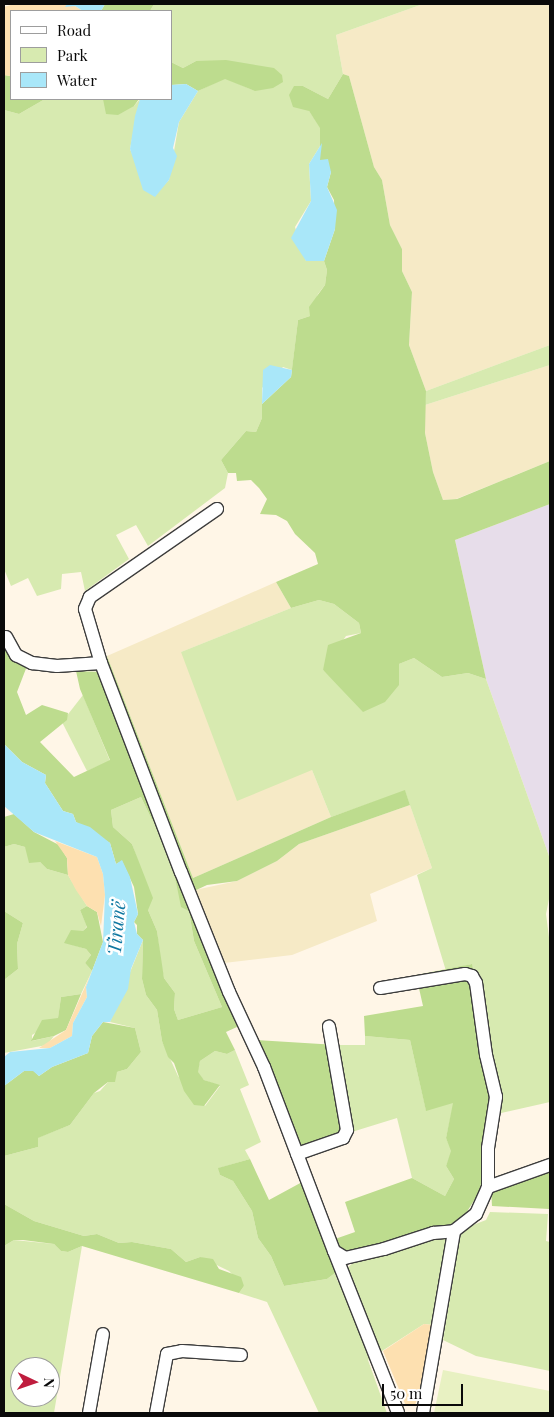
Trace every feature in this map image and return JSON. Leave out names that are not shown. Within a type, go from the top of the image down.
[{"type":"street","points":[[217,509],[86,600],[85,609],[101,663],[184,881],[229,992],[264,1067],[334,1251],[398,1411]]},
{"type":"street","points":[[6,637],[16,655],[32,663],[57,666],[101,663]]},
{"type":"street","points":[[334,1251],[340,1256],[350,1258],[432,1232],[454,1232],[476,1214],[488,1186],[488,1148],[496,1098],[486,1055],[476,983],[472,976],[465,974],[380,988]]},
{"type":"street","points":[[297,1154],[343,1138],[347,1130],[329,1027]]},
{"type":"street","points":[[488,1186],[550,1165]]},
{"type":"street","points":[[422,1411],[454,1232]]},
{"type":"street","points":[[89,1413],[103,1334]]},
{"type":"street","points":[[156,1413],[167,1354],[182,1351],[241,1355]]},
{"type":"shaded area","points":[[423,4],[550,4],[550,345],[426,391],[409,345],[412,292],[402,271],[402,249],[390,225],[382,180],[374,167],[349,76],[343,74],[336,35]]},
{"type":"shaded area","points":[[550,365],[550,461],[456,499],[443,500],[433,472],[425,433],[425,405]]},
{"type":"shaded area","points":[[550,504],[550,868],[549,856],[486,679],[455,540]]},
{"type":"shaded area","points":[[276,582],[291,608],[181,652],[312,770],[331,817],[193,878],[107,656]]},
{"type":"shaded area","points":[[410,805],[432,868],[370,894],[377,921],[292,955],[224,963],[195,890],[237,881],[277,861],[299,844]]},
{"type":"green space","points":[[105,4],[154,4],[151,10],[102,10]]},
{"type":"green space","points":[[154,4],[423,4],[336,35],[343,74],[328,99],[303,86],[309,111],[321,128],[322,143],[309,164],[311,201],[295,227],[306,261],[324,261],[327,270],[325,285],[318,294],[310,316],[298,320],[292,370],[283,367],[262,388],[262,418],[256,432],[246,431],[221,460],[228,473],[225,488],[148,546],[136,525],[116,535],[129,559],[85,591],[81,572],[62,574],[61,589],[37,596],[28,578],[11,586],[4,569],[4,110],[19,114],[43,100],[107,100],[134,106],[140,100],[130,149],[138,168],[160,189],[169,180],[179,122],[198,91],[225,78],[255,91],[196,61],[183,68],[172,62],[172,10],[151,10]]},
{"type":"green space","points":[[226,60],[274,68],[282,75],[283,82],[273,88],[255,91],[225,79],[198,91],[186,84],[172,85],[172,62],[183,68],[196,61]]},
{"type":"green space","points":[[343,74],[349,76],[374,167],[382,180],[390,225],[402,249],[402,271],[412,292],[409,345],[426,391],[425,433],[433,472],[443,500],[457,499],[550,461],[550,504],[455,540],[486,679],[468,673],[442,677],[414,658],[399,664],[399,685],[385,702],[363,712],[323,670],[328,645],[361,633],[359,623],[334,604],[319,600],[291,608],[276,582],[318,564],[315,553],[295,534],[287,521],[276,515],[260,514],[267,499],[251,480],[237,481],[236,473],[228,473],[221,460],[246,431],[256,432],[262,418],[262,404],[291,377],[298,320],[310,316],[309,307],[325,285],[327,270],[324,261],[335,229],[334,200],[327,187],[331,172],[320,160],[320,128],[309,111],[293,107],[289,95],[294,86],[303,86],[328,99]]},
{"type":"green space","points":[[4,75],[10,76],[10,100],[43,100],[19,114],[4,110]]},
{"type":"green space","points":[[103,100],[138,100],[134,106],[118,115],[106,114]]},
{"type":"green space","points":[[550,345],[550,365],[425,405],[426,391]]},
{"type":"green space","points":[[319,600],[334,604],[359,623],[361,633],[346,636],[323,670],[343,689],[399,685],[399,664],[414,658],[442,677],[468,673],[486,679],[549,856],[550,894],[546,914],[550,945],[550,1102],[488,1116],[471,964],[446,971],[417,875],[432,868],[405,791],[331,817],[312,770],[237,801],[181,652],[291,608]]},
{"type":"green space","points":[[4,645],[27,666],[17,692],[26,715],[42,705],[68,713],[67,720],[40,742],[74,777],[110,760],[80,689],[76,671],[102,672],[155,817],[154,821],[141,797],[111,810],[113,827],[132,844],[153,898],[148,910],[157,931],[164,978],[175,993],[174,1009],[178,1020],[222,1007],[194,941],[189,911],[181,907],[174,872],[239,1026],[226,1032],[235,1050],[227,1054],[215,1051],[200,1061],[198,1072],[204,1080],[220,1085],[204,1106],[194,1105],[184,1091],[174,1063],[168,1057],[162,1041],[157,1010],[146,995],[142,979],[143,940],[137,934],[137,925],[134,922],[138,914],[134,887],[122,861],[116,864],[110,843],[76,822],[73,814],[63,811],[45,783],[46,775],[22,762],[4,744]]},
{"type":"green space","points":[[107,656],[193,878],[331,817],[405,790],[410,805],[299,844],[277,861],[237,881],[207,885],[192,892],[108,670]]},
{"type":"green space","points":[[83,695],[110,761],[87,771],[62,722]]},
{"type":"green space","points":[[141,797],[151,818],[155,817],[189,911],[194,941],[222,1007],[178,1020],[174,1009],[175,993],[164,978],[157,931],[148,910],[147,887],[132,844],[113,827],[111,810]]},
{"type":"green space","points":[[14,814],[34,832],[59,845],[67,858],[68,875],[47,869],[40,862],[29,863],[25,847],[14,844],[4,847],[4,817]]},
{"type":"green space","points":[[14,844],[25,847],[47,869],[68,875],[87,906],[80,910],[87,926],[73,945],[86,949],[91,955],[85,963],[92,971],[81,994],[61,997],[58,1019],[32,1035],[32,1041],[54,1036],[47,1045],[4,1053],[4,980],[18,969],[17,944],[23,923],[4,911],[4,847]]},
{"type":"green space","points":[[87,906],[97,912],[103,942],[92,971],[85,963],[91,955],[86,949],[64,943],[71,930],[83,931],[87,927],[80,910]]},
{"type":"green space","points":[[4,911],[23,923],[17,944],[18,969],[4,980]]},
{"type":"green space","points":[[143,940],[142,979],[146,995],[157,1010],[162,1041],[178,1076],[205,1106],[220,1086],[204,1080],[197,1072],[200,1061],[215,1051],[227,1054],[235,1050],[249,1085],[240,1089],[261,1142],[245,1150],[250,1159],[219,1168],[220,1175],[233,1181],[252,1211],[258,1238],[271,1256],[284,1286],[327,1279],[335,1273],[338,1282],[347,1268],[359,1258],[437,1237],[445,1238],[446,1251],[433,1325],[424,1324],[368,1360],[387,1413],[319,1413],[267,1302],[239,1293],[244,1286],[229,1271],[200,1257],[186,1262],[171,1249],[132,1242],[119,1243],[97,1234],[84,1236],[34,1221],[4,1204],[4,1156],[38,1147],[37,1138],[70,1125],[94,1093],[100,1091],[117,1072],[127,1069],[141,1052],[135,1028],[110,1022]]},
{"type":"green space","points":[[472,964],[491,1104],[480,1191],[463,1218],[453,1224],[415,1232],[361,1250],[341,1252],[335,1239],[355,1232],[345,1202],[412,1178],[445,1196],[454,1179],[446,1166],[451,1151],[446,1138],[453,1103],[426,1111],[410,1040],[365,1036],[364,1016],[423,1006],[416,975]]},
{"type":"green space","points":[[81,994],[66,1030],[54,1036],[31,1041],[42,1020],[58,1018],[61,997]]},
{"type":"green space","points":[[103,1022],[135,1028],[141,1052],[127,1069],[117,1072],[115,1082],[108,1082],[94,1093],[70,1125],[38,1138],[38,1147],[4,1156],[4,1086],[24,1071],[34,1071],[39,1076],[52,1067],[88,1053],[92,1036]]},
{"type":"green space","points":[[365,1036],[410,1040],[426,1110],[454,1102],[446,1138],[452,1151],[446,1166],[454,1179],[445,1196],[412,1178],[397,1118],[355,1131],[337,1045],[365,1045]]},
{"type":"green space","points":[[256,1040],[337,1045],[355,1131],[300,1148]]},
{"type":"green space","points":[[250,1159],[269,1200],[304,1181],[334,1263],[335,1273],[327,1279],[284,1286],[271,1256],[258,1238],[252,1211],[233,1181],[220,1175],[218,1168]]},
{"type":"green space","points":[[550,1167],[549,1209],[492,1206],[491,1188]]},
{"type":"green space","points":[[4,1204],[34,1221],[84,1236],[97,1234],[119,1243],[132,1242],[171,1249],[186,1262],[200,1257],[213,1259],[219,1269],[241,1277],[244,1286],[239,1293],[82,1246],[68,1252],[61,1251],[54,1244],[14,1240],[4,1246]]},
{"type":"green space","points":[[490,1212],[548,1214],[546,1241],[550,1242],[550,1371],[476,1356],[443,1340],[460,1236],[468,1227],[486,1220]]},
{"type":"green space","points":[[14,1240],[54,1244],[61,1251],[68,1252],[82,1246],[60,1377],[60,1357],[10,1357],[10,1407],[55,1407],[54,1413],[4,1413],[4,1246]]},
{"type":"green space","points":[[443,1370],[550,1391],[550,1413],[434,1413]]},
{"type":"sand","points":[[14,4],[67,4],[66,6],[75,6],[81,10],[10,10],[10,76],[4,75],[4,7]]},
{"type":"sand","points":[[55,841],[97,857],[103,874],[105,895],[101,926],[97,912],[87,906],[76,890],[68,875],[67,858]]},
{"type":"sand","points":[[92,971],[86,987],[87,997],[73,1023],[72,1036],[50,1048],[39,1048],[66,1030]]},
{"type":"sand","points":[[424,1324],[433,1325],[420,1391],[415,1405],[406,1406],[383,1351]]},
{"type":"water","points":[[67,4],[105,4],[102,10],[81,10],[75,6],[65,7]]},
{"type":"water","points":[[186,84],[198,91],[179,122],[173,148],[177,156],[169,180],[155,197],[143,190],[130,149],[135,116],[140,100],[172,100],[172,85]]},
{"type":"water","points":[[322,143],[320,160],[328,159],[331,172],[327,187],[337,210],[335,229],[324,261],[306,261],[291,238],[311,201],[309,164]]},
{"type":"water","points":[[270,365],[292,370],[291,377],[262,404],[263,370]]},
{"type":"water","name":"Tiranë","points":[[4,744],[22,762],[46,775],[45,783],[63,811],[73,814],[76,822],[90,827],[110,843],[116,864],[122,860],[130,877],[138,914],[134,922],[137,934],[143,940],[131,969],[128,989],[110,1022],[103,1022],[92,1036],[88,1053],[52,1067],[39,1076],[33,1071],[24,1071],[4,1086],[4,1057],[10,1052],[50,1048],[72,1036],[73,1023],[87,997],[86,987],[103,942],[105,895],[103,874],[97,857],[34,832],[4,806]]}]
